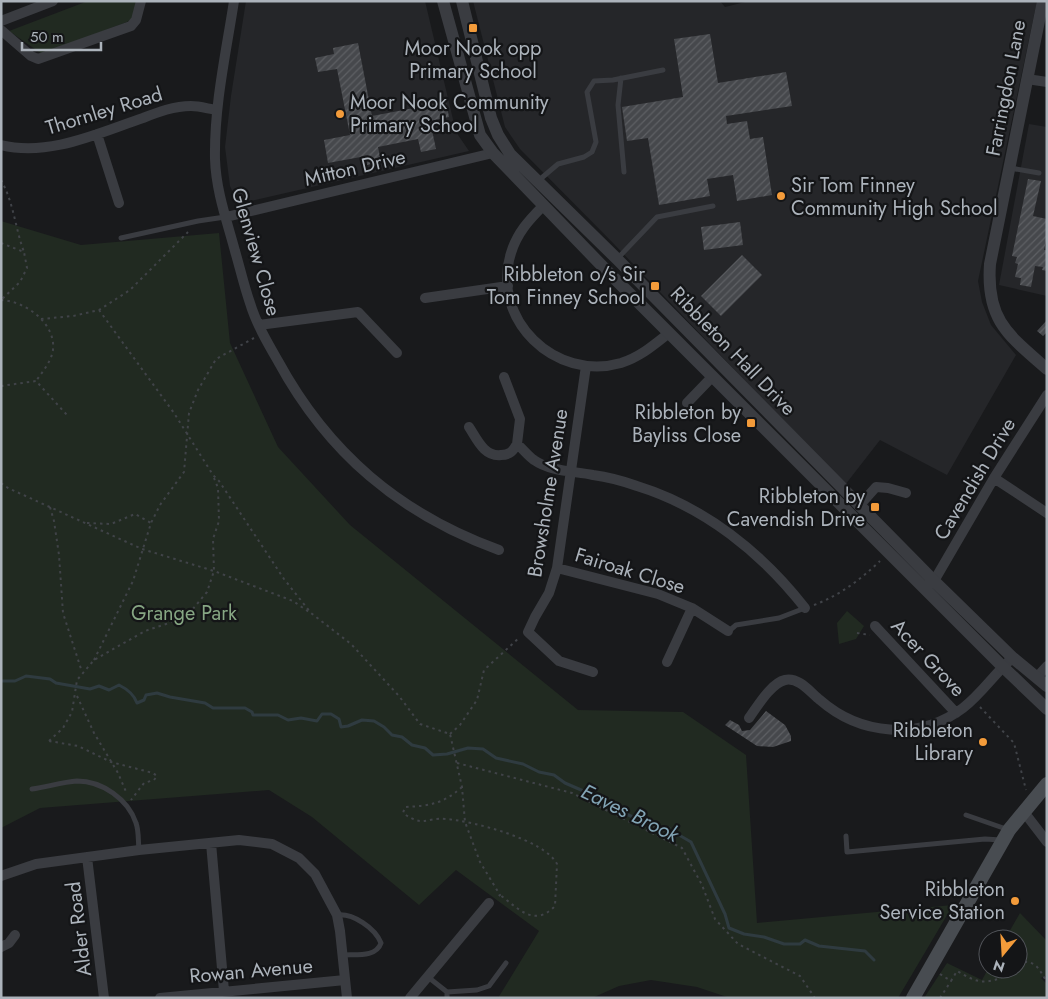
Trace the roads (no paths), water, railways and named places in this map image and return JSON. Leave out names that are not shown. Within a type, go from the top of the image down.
[{"type":"main road","points":[[913,998],[1007,836],[1047,784]]},
{"type":"street","points":[[1,21],[53,1]]},
{"type":"street","points":[[1,30],[31,56],[38,59],[131,26],[136,20],[141,1]]},
{"type":"street","name":"Glenview Close","points":[[234,1],[218,110],[215,161],[220,196],[250,303],[261,330],[292,386],[313,417],[355,464],[389,492],[434,521],[458,534],[500,550]]},
{"type":"street","name":"Ribbleton Hall Drive","points":[[443,1],[480,134],[493,153],[606,270],[713,376],[840,495],[859,506],[1003,667],[1047,709]]},
{"type":"street","name":"Ribbleton Hall Drive","points":[[462,1],[491,118],[510,154],[679,323],[840,495],[890,553],[1047,686]]},
{"type":"street","name":"Farringdon Lane","points":[[1043,1],[990,264],[990,297],[996,315],[1006,331],[1047,369]]},
{"type":"street","points":[[1027,79],[1047,82]]},
{"type":"street","name":"Thornley Road","points":[[1,144],[30,148],[57,146],[170,108],[192,106],[218,110]]},
{"type":"street","points":[[97,134],[119,203]]},
{"type":"street","points":[[493,153],[504,144]]},
{"type":"street","name":"Mitton Drive","points":[[226,217],[493,153]]},
{"type":"street","points":[[552,196],[525,225],[514,244],[508,265],[509,298],[517,319],[530,338],[556,357],[586,366],[609,366],[631,360],[651,348],[679,323]]},
{"type":"street","points":[[606,270],[617,259]]},
{"type":"street","points":[[425,298],[508,286]]},
{"type":"street","points":[[261,330],[358,312],[397,353]]},
{"type":"street","name":"Browsholme Avenue","points":[[586,366],[557,568],[549,593],[528,632],[560,661],[593,672]]},
{"type":"street","name":"Ribbleton Hall Drive","points":[[687,403],[713,376]]},
{"type":"street","points":[[469,427],[484,450],[498,456],[509,454],[513,451],[517,444],[520,419],[504,377]]},
{"type":"street","name":"Cavendish Drive","points":[[930,585],[994,478],[1047,395]]},
{"type":"street","points":[[517,444],[534,460],[555,469],[594,475],[639,486],[702,514],[740,540],[792,591],[805,608]]},
{"type":"street","points":[[994,478],[1047,513]]},
{"type":"street","points":[[859,506],[876,487],[906,493]]},
{"type":"street","name":"Fairoak Close","points":[[557,568],[658,594],[692,608],[728,632]]},
{"type":"street","name":"Fairoak Close","points":[[667,662],[692,608]]},
{"type":"street","name":"Acer Grove","points":[[875,626],[956,713]]},
{"type":"street","points":[[749,718],[774,685],[787,680],[798,682],[838,714],[850,720],[876,729],[914,729],[936,723],[956,713],[973,700],[1012,658]]},
{"type":"street","points":[[1037,678],[1047,666]]},
{"type":"street","points":[[1027,808],[1047,842]]},
{"type":"street","points":[[1,876],[36,864],[139,850],[239,840],[272,844],[299,858],[315,874],[337,915],[347,998]]},
{"type":"street","points":[[211,843],[224,990]]},
{"type":"street","name":"Alder Road","points":[[88,857],[104,998]]},
{"type":"street","points":[[410,998],[489,903]]},
{"type":"street","points":[[1,946],[9,943],[15,935]]},
{"type":"street","name":"Rowan Avenue","points":[[160,998],[224,990],[345,980]]},
{"type":"lane","points":[[538,181],[558,164],[584,157],[592,152],[596,142],[587,92],[594,81],[663,70]]},
{"type":"lane","points":[[621,78],[618,104],[624,172]]},
{"type":"lane","points":[[1010,168],[1039,174]]},
{"type":"lane","points":[[617,259],[657,217],[714,206]]},
{"type":"lane","points":[[121,238],[198,221],[226,217]]},
{"type":"lane","points":[[728,632],[736,625],[780,618],[805,608]]},
{"type":"lane","points":[[32,789],[76,781],[90,782],[110,790],[127,806],[137,824],[139,850]]},
{"type":"lane","points":[[966,815],[1007,836]]},
{"type":"lane","points":[[846,836],[847,852],[900,845],[1007,836]]},
{"type":"lane","points":[[337,915],[345,914],[359,920],[381,943],[377,951],[372,953],[343,955]]},
{"type":"lane","points":[[428,976],[447,995],[489,986],[506,963]]},
{"type":"waterway","name":"Eaves Brook","points":[[1,681],[15,681],[26,676],[50,679],[56,683],[90,689],[99,686],[109,690],[119,685],[130,692],[137,703],[144,700],[146,695],[157,693],[205,703],[213,708],[245,708],[252,712],[253,715],[278,715],[288,720],[301,718],[317,721],[322,714],[331,714],[339,719],[341,727],[362,720],[374,721],[392,735],[402,737],[412,745],[425,748],[433,755],[447,754],[468,748],[483,749],[496,758],[523,764],[539,772],[554,775],[565,783],[595,796],[626,814],[663,830],[669,828],[669,834],[679,835],[691,842],[725,914],[729,928],[744,934],[764,937],[784,944],[800,944],[805,940],[819,946],[865,951],[874,960]]},
{"type":"place","name":"Moor Nook opp Primary School","points":[[473,28]]},
{"type":"place","name":"Moor Nook Community Primary School","points":[[340,114]]},
{"type":"place","name":"Sir Tom Finney Community High School","points":[[781,196]]},
{"type":"place","name":"Ribbleton o/s Sir Tom Finney School","points":[[655,286]]},
{"type":"place","name":"Ribbleton by Bayliss Close","points":[[751,423]]},
{"type":"place","name":"Ribbleton by Cavendish Drive","points":[[875,507]]},
{"type":"place","name":"Ribbleton Library","points":[[983,742]]},
{"type":"place","name":"Ribbleton Service Station","points":[[1015,901]]},
{"type":"park label","name":"Grange Park","points":[[184,613]]}]
